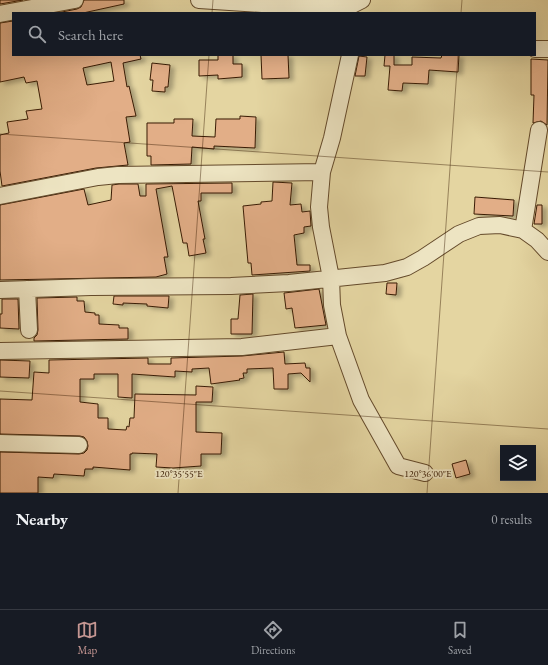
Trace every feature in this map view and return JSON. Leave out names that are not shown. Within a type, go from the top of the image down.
[{"type":"street","points":[[0,14],[74,0]]},
{"type":"street","points":[[199,0],[326,10],[348,7],[362,0]]},
{"type":"street","points":[[536,49],[548,49]]},
{"type":"street","points":[[350,56],[322,172],[319,207],[330,278],[332,305],[338,336],[361,400],[398,466],[425,473]]},
{"type":"street","points":[[523,230],[539,130]]},
{"type":"street","points":[[0,196],[98,177],[118,175],[322,172]]},
{"type":"street","points":[[0,290],[121,286],[231,286],[289,283],[385,273],[407,267],[460,234],[479,226],[500,225],[523,230],[537,240],[548,252]]},
{"type":"street","points":[[27,289],[29,330]]},
{"type":"street","points":[[0,351],[242,347],[338,336]]},
{"type":"street","points":[[0,443],[79,444]]},
{"type":"building","points":[[0,0],[23,0],[0,4]]},
{"type":"building","points":[[84,0],[124,0],[124,4],[88,12],[62,12],[81,7]]},
{"type":"building","points":[[12,21],[12,56],[140,56],[141,59],[123,63],[127,87],[129,86],[136,116],[126,117],[130,142],[124,143],[128,165],[96,168],[2,186],[0,171],[0,135],[9,133],[7,122],[28,119],[26,111],[42,109],[37,81],[26,83],[24,77],[0,82],[0,23]],"holes":[[[111,62],[114,81],[87,85],[83,68]]]},
{"type":"building","points":[[218,56],[233,56],[233,64],[242,64],[242,77],[218,79],[218,75],[199,76],[199,60],[218,60]]},
{"type":"building","points":[[261,56],[288,56],[289,78],[262,79]]},
{"type":"building","points":[[359,56],[367,57],[365,76],[355,76]]},
{"type":"building","points":[[385,56],[394,56],[394,65],[412,65],[412,57],[441,58],[442,56],[459,56],[458,72],[429,70],[428,84],[403,83],[402,91],[388,90],[390,66],[384,66]]},
{"type":"building","points":[[531,59],[548,60],[547,125],[541,121],[533,123],[534,95],[531,95]]},
{"type":"building","points":[[152,63],[170,65],[168,87],[165,87],[165,92],[152,91],[153,80],[150,80]]},
{"type":"building","points":[[240,116],[256,117],[255,148],[214,146],[214,149],[192,147],[191,164],[151,165],[151,156],[147,156],[147,123],[174,123],[174,119],[193,119],[192,136],[215,137],[216,119],[240,119]]},
{"type":"building","points":[[273,182],[292,183],[290,205],[301,204],[302,212],[310,211],[311,226],[304,227],[304,233],[294,235],[297,265],[310,265],[310,271],[252,275],[251,263],[248,263],[243,206],[272,201]]},
{"type":"building","points":[[232,183],[232,193],[201,193],[201,201],[198,201],[206,253],[189,256],[187,243],[183,243],[172,186],[156,189],[168,257],[164,257],[167,274],[156,277],[0,280],[0,205],[84,189],[88,205],[111,200],[112,185],[119,184],[138,184],[140,196],[146,196],[146,184]]},
{"type":"building","points":[[475,197],[514,200],[513,216],[474,214]]},
{"type":"building","points":[[537,205],[542,205],[542,224],[534,224]]},
{"type":"building","points":[[387,283],[397,283],[396,295],[386,294]]},
{"type":"building","points":[[319,289],[326,325],[295,328],[292,308],[286,309],[284,293]]},
{"type":"building","points":[[253,294],[252,334],[231,334],[231,319],[238,319],[240,295]]},
{"type":"building","points":[[114,296],[169,296],[168,308],[147,306],[147,304],[113,304]]},
{"type":"building","points":[[77,297],[77,301],[84,301],[85,312],[99,315],[99,324],[119,325],[119,328],[128,328],[128,339],[34,341],[38,330],[37,298]]},
{"type":"building","points":[[2,299],[18,299],[19,329],[0,328]]},
{"type":"building","points":[[284,352],[285,364],[305,363],[306,368],[310,368],[310,382],[301,373],[288,374],[288,389],[274,389],[273,368],[247,369],[247,373],[243,373],[244,378],[239,379],[240,380],[211,384],[209,368],[192,369],[192,372],[175,371],[175,377],[132,374],[132,398],[118,397],[118,374],[94,374],[94,379],[80,379],[80,402],[98,404],[98,418],[108,418],[108,429],[126,430],[127,426],[129,427],[130,418],[134,418],[135,394],[196,395],[196,386],[213,387],[212,402],[196,402],[196,432],[222,433],[221,454],[201,454],[201,466],[173,468],[156,467],[157,454],[132,453],[130,454],[130,470],[93,467],[93,469],[85,469],[84,476],[54,474],[53,478],[38,477],[38,493],[0,493],[0,452],[79,454],[84,453],[87,450],[87,441],[84,437],[80,436],[0,434],[0,399],[32,400],[34,372],[49,373],[49,360],[148,358],[148,364],[171,364],[171,358],[242,356]]},
{"type":"building","points":[[0,360],[30,361],[29,378],[0,377]]},
{"type":"building","points":[[466,460],[470,474],[456,478],[452,464]]}]
